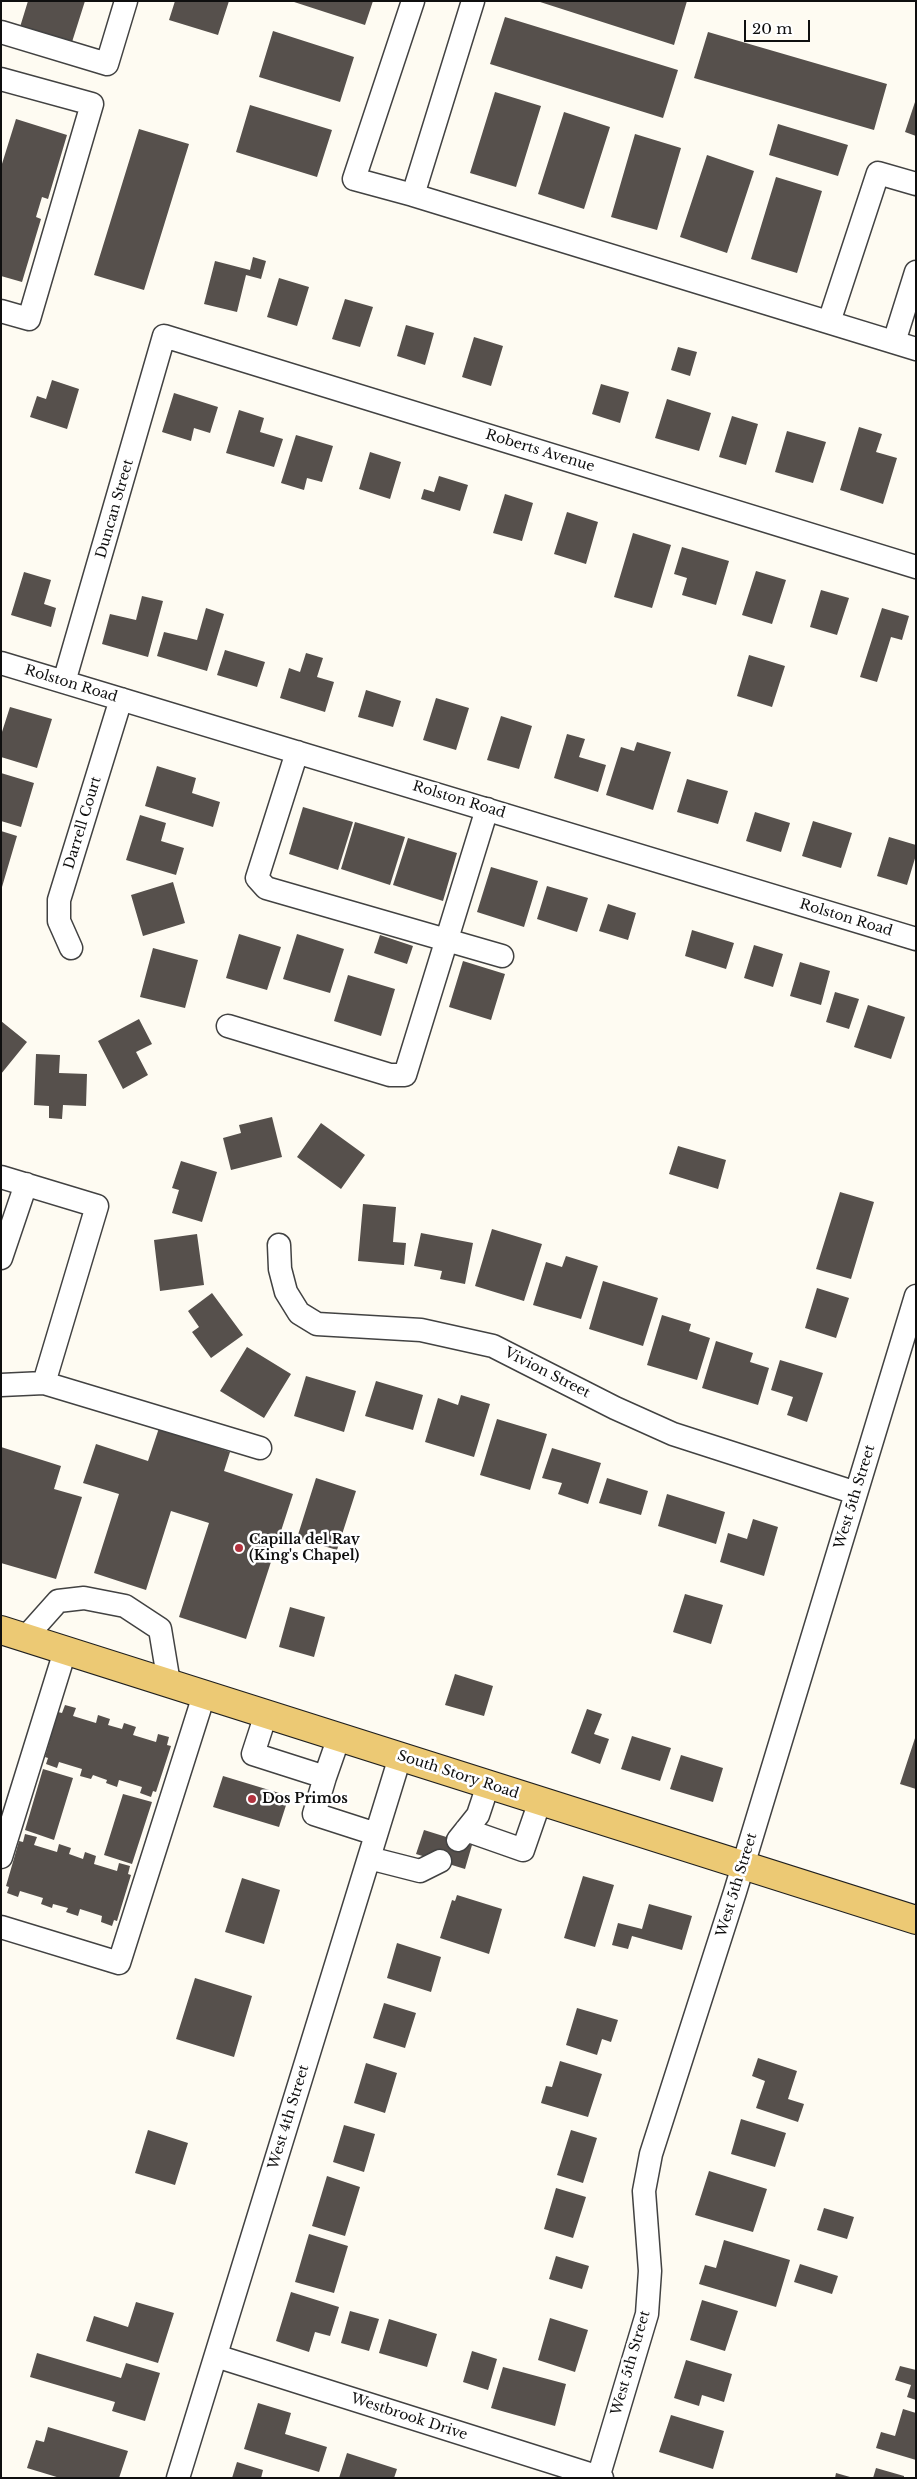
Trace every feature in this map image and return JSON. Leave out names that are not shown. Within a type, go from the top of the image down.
[{"type":"main road","name":"South Story Road","points":[[13,1634],[916,1920]]},
{"type":"street","points":[[1,32],[107,64],[126,1]]},
{"type":"street","points":[[413,1],[354,179],[413,195],[916,349]]},
{"type":"street","points":[[413,195],[473,1]]},
{"type":"street","points":[[1,79],[92,104],[29,319],[1,311]]},
{"type":"street","points":[[829,322],[878,173],[916,184]]},
{"type":"street","points":[[894,342],[916,272]]},
{"type":"street","name":"Roberts Avenue","points":[[164,336],[916,567]]},
{"type":"street","name":"Duncan Street","points":[[64,682],[164,336]]},
{"type":"street","name":"Rolston Road","points":[[1,663],[916,939]]},
{"type":"street","name":"Darrell Court","points":[[71,948],[59,921],[59,900],[121,699]]},
{"type":"street","points":[[297,752],[258,878],[266,888],[502,956]]},
{"type":"street","points":[[228,1026],[390,1075],[405,1075],[487,809]]},
{"type":"street","points":[[1,1176],[97,1206],[44,1383]]},
{"type":"street","points":[[1,1258],[26,1184]]},
{"type":"street","name":"Vivion Street","points":[[280,1245],[280,1270],[286,1292],[299,1313],[317,1324],[421,1330],[493,1346],[615,1408],[666,1431],[705,1446],[856,1493]]},
{"type":"street","name":"West 5th Street","points":[[599,2477],[647,2314],[650,2271],[644,2190],[651,2154],[743,1866],[916,1296]]},
{"type":"street","points":[[1,1385],[44,1383],[260,1448]]},
{"type":"street","points":[[13,1634],[58,1601],[84,1598],[125,1606],[160,1629],[168,1683]]},
{"type":"street","points":[[1,1857],[65,1651]]},
{"type":"street","points":[[1,1927],[119,1963],[204,1695]]},
{"type":"street","points":[[266,1714],[253,1754],[325,1777]]},
{"type":"street","points":[[338,1737],[314,1814],[376,1834]]},
{"type":"street","name":"West 4th Street","points":[[178,2478],[400,1757]]},
{"type":"street","points":[[488,1785],[478,1815],[462,1835],[524,1850],[540,1801]]},
{"type":"street","points":[[369,1858],[420,1871],[440,1861]]},
{"type":"street","name":"Westbrook Drive","points":[[216,2356],[599,2477]]},
{"type":"building","points":[[28,1],[85,1],[72,42],[20,27]]},
{"type":"building","points":[[175,1],[229,1],[218,35],[169,20]]},
{"type":"building","points":[[291,1],[373,1],[365,25]]},
{"type":"building","points":[[537,1],[687,1],[674,45]]},
{"type":"building","points":[[505,17],[678,70],[663,118],[490,64]]},
{"type":"building","points":[[273,31],[354,57],[340,102],[259,77]]},
{"type":"building","points":[[708,32],[887,84],[874,130],[694,78]]},
{"type":"building","points":[[495,92],[541,106],[516,187],[470,173]]},
{"type":"building","points":[[916,99],[916,136],[905,132]]},
{"type":"building","points":[[250,105],[332,130],[317,177],[236,152]]},
{"type":"building","points":[[564,112],[610,127],[584,209],[538,194]]},
{"type":"building","points":[[16,119],[67,135],[48,199],[42,197],[36,217],[41,219],[22,282],[1,276],[1,167]]},
{"type":"building","points":[[778,124],[848,145],[838,176],[769,155]]},
{"type":"building","points":[[139,129],[189,144],[144,290],[94,275]]},
{"type":"building","points":[[635,134],[681,148],[657,230],[611,217]]},
{"type":"building","points":[[707,155],[754,171],[727,253],[680,237]]},
{"type":"building","points":[[776,177],[822,191],[797,273],[751,259]]},
{"type":"building","points":[[253,257],[266,261],[261,279],[246,275],[237,312],[204,304],[215,261],[250,270]]},
{"type":"building","points":[[279,278],[309,287],[297,326],[267,317]]},
{"type":"building","points":[[345,299],[373,307],[360,347],[332,339]]},
{"type":"building","points":[[406,325],[434,333],[425,365],[397,356]]},
{"type":"building","points":[[474,337],[503,346],[491,386],[462,377]]},
{"type":"building","points":[[678,347],[697,352],[690,376],[671,370]]},
{"type":"building","points":[[52,380],[79,389],[67,429],[30,417],[37,396],[46,399]]},
{"type":"building","points":[[601,384],[629,392],[620,423],[592,414]]},
{"type":"building","points":[[174,393],[218,407],[210,433],[194,428],[191,441],[162,432]]},
{"type":"building","points":[[667,399],[711,413],[699,451],[655,438]]},
{"type":"building","points":[[239,410],[264,418],[260,432],[283,439],[274,467],[226,453]]},
{"type":"building","points":[[732,416],[758,424],[746,465],[719,457]]},
{"type":"building","points":[[859,427],[882,434],[876,452],[897,458],[883,504],[840,490]]},
{"type":"building","points":[[787,431],[826,442],[813,483],[775,472]]},
{"type":"building","points":[[296,435],[333,446],[322,482],[307,478],[304,490],[281,483]]},
{"type":"building","points":[[370,452],[401,462],[390,499],[359,489]]},
{"type":"building","points":[[439,476],[468,485],[460,511],[421,499],[424,489],[434,492]]},
{"type":"building","points":[[505,494],[533,503],[522,541],[493,533]]},
{"type":"building","points":[[567,512],[598,522],[586,564],[554,554]]},
{"type":"building","points":[[633,533],[671,545],[652,608],[614,597]]},
{"type":"building","points":[[682,547],[729,561],[716,605],[682,595],[687,578],[674,574]]},
{"type":"building","points":[[756,571],[786,580],[772,624],[742,615]]},
{"type":"building","points":[[24,572],[51,580],[44,604],[56,608],[51,627],[11,615]]},
{"type":"building","points":[[821,590],[849,598],[837,635],[810,627]]},
{"type":"building","points":[[142,596],[163,601],[148,657],[102,644],[110,614],[136,620]]},
{"type":"building","points":[[206,608],[224,614],[207,671],[157,656],[164,632],[197,640]]},
{"type":"building","points":[[882,608],[909,616],[902,640],[891,637],[877,682],[860,677]]},
{"type":"building","points":[[225,650],[265,662],[257,687],[217,675]]},
{"type":"building","points":[[306,653],[323,658],[317,677],[334,682],[325,712],[280,698],[289,668],[300,672]]},
{"type":"building","points":[[749,655],[785,666],[772,707],[737,696]]},
{"type":"building","points":[[366,690],[401,701],[393,727],[358,717]]},
{"type":"building","points":[[436,698],[469,708],[456,750],[423,740]]},
{"type":"building","points":[[10,707],[52,719],[37,768],[1,757],[1,735]]},
{"type":"building","points":[[501,716],[532,726],[519,769],[487,760]]},
{"type":"building","points":[[567,734],[585,739],[579,757],[606,765],[598,792],[554,778]]},
{"type":"building","points":[[637,742],[671,752],[653,810],[606,795],[621,747],[634,751]]},
{"type":"building","points":[[157,766],[196,778],[192,793],[220,802],[213,827],[145,806]]},
{"type":"building","points":[[1,773],[34,783],[21,827],[1,821]]},
{"type":"building","points":[[687,779],[728,791],[718,824],[677,812]]},
{"type":"building","points":[[303,807],[353,822],[338,870],[289,854]]},
{"type":"building","points":[[755,812],[790,823],[781,852],[746,841]]},
{"type":"building","points":[[140,815],[166,823],[161,841],[184,848],[176,875],[126,860]]},
{"type":"building","points":[[813,821],[852,833],[841,868],[802,856]]},
{"type":"building","points":[[355,822],[405,837],[390,885],[341,869]]},
{"type":"building","points":[[1,831],[17,836],[2,887],[1,887]]},
{"type":"building","points":[[889,837],[916,845],[916,855],[907,885],[877,876]]},
{"type":"building","points":[[408,838],[457,853],[443,901],[393,885]]},
{"type":"building","points":[[491,867],[538,881],[524,927],[477,912]]},
{"type":"building","points":[[173,882],[185,923],[143,936],[131,895]]},
{"type":"building","points":[[547,886],[588,898],[577,932],[537,919]]},
{"type":"building","points":[[608,904],[636,913],[628,940],[599,931]]},
{"type":"building","points":[[692,930],[734,943],[726,969],[685,956]]},
{"type":"building","points":[[239,934],[281,947],[267,990],[226,978]]},
{"type":"building","points":[[297,934],[344,949],[330,993],[283,979]]},
{"type":"building","points":[[380,935],[413,946],[407,964],[374,953]]},
{"type":"building","points":[[754,945],[783,954],[773,987],[744,978]]},
{"type":"building","points":[[153,948],[198,960],[185,1008],[140,997]]},
{"type":"building","points":[[463,961],[505,974],[491,1020],[449,1007]]},
{"type":"building","points":[[800,962],[830,971],[821,1005],[790,996]]},
{"type":"building","points":[[348,975],[395,989],[381,1036],[334,1021]]},
{"type":"building","points":[[835,992],[859,999],[849,1029],[826,1022]]},
{"type":"building","points":[[868,1005],[905,1017],[891,1059],[854,1047]]},
{"type":"building","points":[[139,1019],[152,1044],[136,1052],[148,1075],[123,1089],[98,1041]]},
{"type":"building","points":[[1,1021],[27,1042],[1,1074]]},
{"type":"building","points":[[36,1054],[60,1055],[59,1073],[87,1074],[86,1106],[63,1105],[62,1119],[49,1118],[49,1106],[34,1105]]},
{"type":"building","points":[[272,1117],[282,1157],[231,1170],[223,1138],[241,1133],[239,1125]]},
{"type":"building","points":[[321,1123],[365,1155],[341,1189],[297,1157]]},
{"type":"building","points":[[678,1146],[726,1160],[718,1189],[669,1174]]},
{"type":"building","points":[[181,1161],[217,1172],[202,1222],[172,1213],[179,1190],[172,1188]]},
{"type":"building","points":[[840,1192],[874,1202],[851,1279],[816,1269]]},
{"type":"building","points":[[363,1204],[396,1207],[393,1242],[406,1243],[404,1265],[358,1261]]},
{"type":"building","points":[[492,1229],[542,1244],[524,1301],[475,1286]]},
{"type":"building","points":[[421,1233],[473,1243],[465,1284],[440,1279],[442,1271],[414,1266]]},
{"type":"building","points":[[197,1234],[204,1285],[160,1291],[154,1240]]},
{"type":"building","points":[[566,1256],[598,1266],[581,1319],[533,1305],[546,1262],[562,1267]]},
{"type":"building","points":[[603,1281],[658,1298],[643,1346],[589,1329]]},
{"type":"building","points":[[817,1288],[849,1298],[836,1338],[805,1328]]},
{"type":"building","points":[[212,1293],[243,1335],[211,1358],[192,1332],[199,1327],[188,1311]]},
{"type":"building","points":[[662,1315],[691,1324],[689,1331],[710,1338],[697,1380],[647,1365]]},
{"type":"building","points":[[716,1341],[753,1353],[750,1362],[769,1368],[758,1405],[702,1388]]},
{"type":"building","points":[[247,1347],[291,1374],[264,1418],[220,1391]]},
{"type":"building","points":[[780,1360],[823,1373],[807,1422],[787,1415],[793,1397],[771,1390]]},
{"type":"building","points":[[306,1376],[356,1391],[344,1432],[294,1416]]},
{"type":"building","points":[[376,1381],[423,1395],[413,1430],[365,1416]]},
{"type":"building","points":[[461,1395],[490,1404],[474,1457],[425,1442],[438,1398],[458,1405]]},
{"type":"building","points":[[497,1419],[547,1434],[530,1490],[480,1475]]},
{"type":"building","name":"Capilla del Ray (King's Chapel)","points":[[159,1428],[230,1452],[224,1471],[293,1494],[246,1639],[179,1617],[209,1523],[171,1511],[146,1590],[94,1573],[119,1494],[83,1483],[96,1444],[148,1461]]},
{"type":"building","points":[[1,1447],[61,1466],[54,1489],[82,1497],[56,1579],[1,1563]]},
{"type":"building","points":[[552,1448],[601,1463],[588,1504],[558,1494],[562,1483],[542,1478]]},
{"type":"building","points":[[316,1478],[356,1491],[337,1550],[297,1538]]},
{"type":"building","points":[[607,1478],[648,1491],[641,1515],[599,1503]]},
{"type":"building","points":[[667,1494],[725,1512],[716,1544],[658,1526]]},
{"type":"building","points":[[753,1519],[778,1527],[764,1576],[720,1562],[728,1533],[747,1539]]},
{"type":"building","points":[[685,1594],[723,1605],[711,1644],[673,1632]]},
{"type":"building","points":[[290,1607],[325,1617],[314,1657],[279,1647]]},
{"type":"building","points":[[455,1674],[493,1686],[484,1716],[445,1705]]},
{"type":"building","points":[[65,1705],[76,1708],[73,1716],[96,1723],[98,1715],[110,1719],[108,1725],[122,1729],[124,1723],[136,1727],[133,1735],[156,1742],[158,1734],[169,1737],[167,1745],[171,1746],[156,1792],[153,1791],[151,1797],[140,1793],[142,1787],[119,1780],[117,1787],[106,1783],[107,1780],[93,1775],[91,1779],[80,1776],[82,1769],[59,1762],[57,1768],[46,1764],[48,1758],[45,1757],[58,1712],[62,1713]]},
{"type":"building","points":[[587,1709],[602,1714],[594,1734],[609,1739],[600,1764],[571,1753]]},
{"type":"building","points":[[916,1735],[916,1789],[900,1784]]},
{"type":"building","points":[[632,1736],[671,1748],[660,1781],[621,1769]]},
{"type":"building","points":[[681,1755],[723,1768],[713,1802],[670,1789]]},
{"type":"building","points":[[43,1769],[73,1778],[54,1840],[25,1830]]},
{"type":"building","points":[[223,1776],[289,1796],[279,1827],[213,1807]]},
{"type":"building","points":[[123,1794],[152,1802],[132,1864],[104,1855]]},
{"type":"building","points":[[424,1830],[472,1845],[465,1869],[416,1854]]},
{"type":"building","points":[[25,1834],[37,1837],[34,1845],[57,1852],[59,1844],[71,1848],[69,1854],[83,1859],[85,1852],[96,1856],[94,1864],[117,1871],[119,1863],[130,1866],[128,1874],[131,1875],[117,1921],[114,1920],[112,1926],[101,1922],[102,1916],[80,1909],[78,1916],[66,1912],[68,1908],[53,1904],[52,1908],[41,1904],[43,1898],[20,1891],[18,1897],[7,1893],[9,1887],[6,1886],[19,1841],[23,1842]]},
{"type":"building","points":[[583,1876],[614,1885],[595,1947],[564,1938]]},
{"type":"building","points":[[242,1878],[280,1890],[264,1944],[225,1932]]},
{"type":"building","points":[[457,1895],[502,1909],[489,1954],[440,1938],[452,1900],[455,1901]]},
{"type":"building","points":[[649,1904],[692,1916],[682,1950],[632,1936],[628,1949],[612,1945],[618,1923],[642,1929]]},
{"type":"building","points":[[397,1943],[441,1957],[431,1992],[387,1978]]},
{"type":"building","points":[[195,1978],[252,1996],[234,2057],[176,2039]]},
{"type":"building","points":[[384,2003],[416,2013],[405,2048],[373,2038]]},
{"type":"building","points":[[577,2008],[618,2020],[611,2042],[602,2039],[597,2055],[566,2045]]},
{"type":"building","points":[[758,2058],[797,2071],[788,2099],[804,2104],[798,2122],[756,2108],[765,2081],[752,2076]]},
{"type":"building","points":[[560,2061],[602,2074],[588,2117],[541,2103],[546,2086],[552,2087]]},
{"type":"building","points":[[366,2063],[397,2073],[385,2113],[354,2103]]},
{"type":"building","points":[[741,2119],[786,2133],[775,2167],[731,2154]]},
{"type":"building","points":[[344,2125],[375,2134],[364,2172],[333,2162]]},
{"type":"building","points":[[148,2130],[188,2143],[175,2185],[135,2173]]},
{"type":"building","points":[[571,2130],[597,2138],[583,2183],[557,2175]]},
{"type":"building","points":[[709,2171],[767,2189],[753,2232],[695,2215]]},
{"type":"building","points":[[327,2176],[360,2187],[345,2236],[312,2226]]},
{"type":"building","points":[[556,2188],[586,2197],[573,2238],[544,2229]]},
{"type":"building","points":[[824,2208],[854,2217],[847,2239],[817,2230]]},
{"type":"building","points":[[309,2234],[348,2246],[334,2293],[295,2282]]},
{"type":"building","points":[[724,2240],[790,2260],[776,2307],[699,2284],[705,2265],[716,2268]]},
{"type":"building","points":[[556,2256],[589,2266],[582,2289],[549,2279]]},
{"type":"building","points":[[800,2264],[838,2276],[832,2294],[794,2282]]},
{"type":"building","points":[[291,2292],[339,2307],[330,2336],[315,2332],[309,2352],[276,2341]]},
{"type":"building","points":[[702,2300],[738,2311],[725,2351],[690,2340]]},
{"type":"building","points":[[136,2302],[174,2313],[158,2363],[86,2341],[94,2316],[128,2327]]},
{"type":"building","points":[[350,2311],[379,2319],[369,2351],[341,2343]]},
{"type":"building","points":[[550,2318],[588,2330],[575,2372],[538,2360]]},
{"type":"building","points":[[389,2319],[437,2334],[427,2367],[379,2353]]},
{"type":"building","points":[[472,2351],[497,2359],[488,2390],[463,2382]]},
{"type":"building","points":[[37,2353],[121,2378],[126,2363],[160,2373],[145,2421],[112,2411],[115,2402],[30,2377]]},
{"type":"building","points":[[686,2360],[732,2374],[724,2402],[702,2395],[699,2406],[674,2398]]},
{"type":"building","points":[[900,2366],[916,2370],[916,2400],[907,2397],[911,2385],[895,2380]]},
{"type":"building","points":[[503,2367],[566,2384],[555,2426],[491,2408]]},
{"type":"building","points":[[258,2403],[291,2413],[285,2434],[327,2447],[319,2472],[244,2449]]},
{"type":"building","points":[[903,2409],[916,2413],[916,2460],[876,2448],[881,2432],[895,2436]]},
{"type":"building","points":[[671,2415],[724,2431],[713,2469],[659,2452]]},
{"type":"building","points":[[48,2427],[128,2451],[119,2478],[60,2478],[27,2468],[36,2440],[44,2442]]},
{"type":"building","points":[[347,2453],[397,2469],[394,2478],[339,2478]]},
{"type":"building","points":[[237,2462],[263,2470],[261,2478],[232,2478]]},
{"type":"building","points":[[876,2468],[904,2476],[904,2478],[873,2478]]},
{"type":"building","points":[[836,2473],[850,2477],[850,2478],[835,2478]]},
{"type":"place","name":"Capilla del Ray (King's Chapel)","points":[[239,1548]]},
{"type":"place","name":"Dos Primos","points":[[252,1799]]}]
